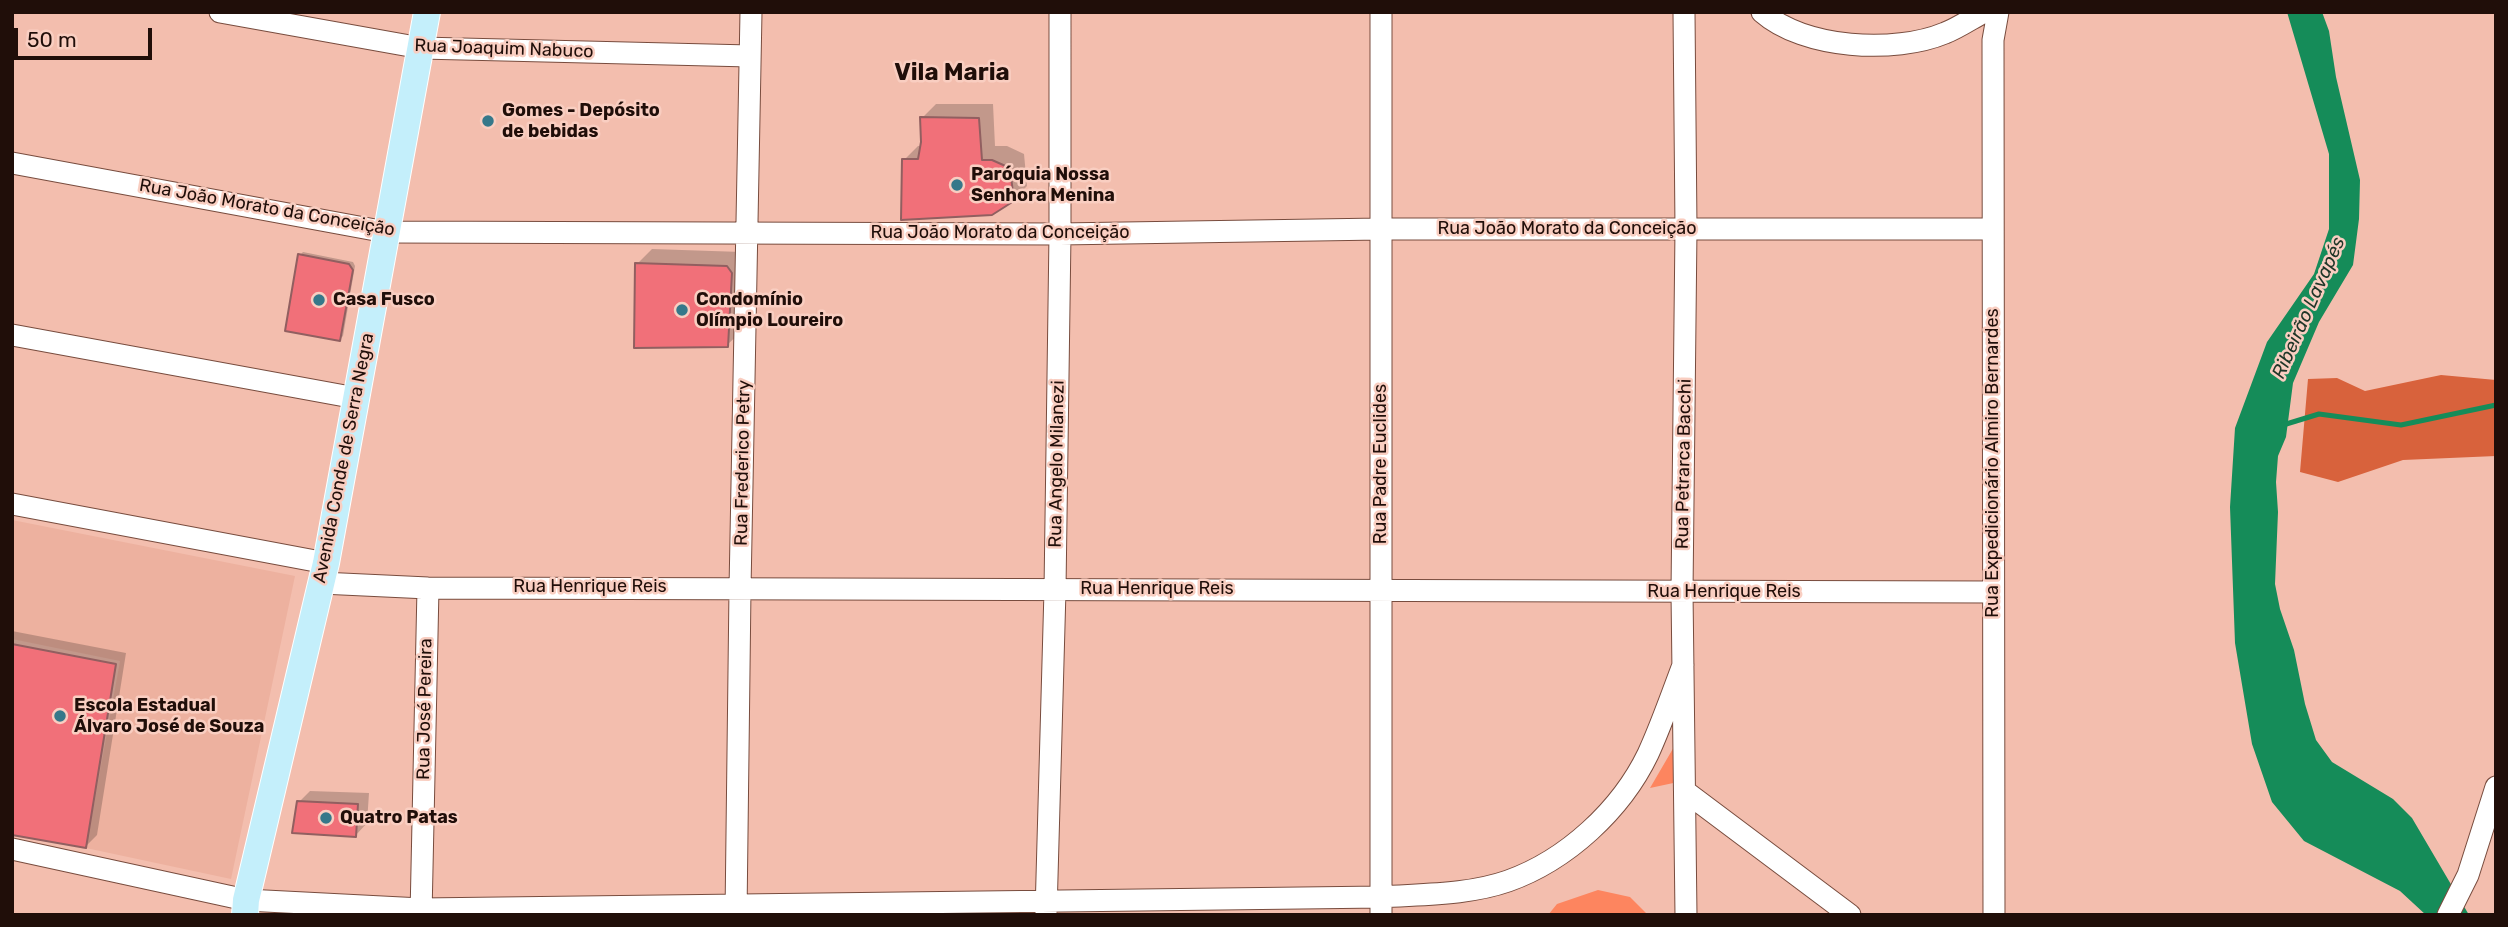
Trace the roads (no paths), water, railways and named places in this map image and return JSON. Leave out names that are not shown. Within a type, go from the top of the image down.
[{"type":"main road","name":"Avenida Conde de Serra Negra","points":[[242,910],[324,573],[426,12]]},
{"type":"street","name":"Rua Joaquim Nabuco","points":[[220,12],[421,48],[750,55]]},
{"type":"street","name":"Rua Frederico Petry","points":[[736,909],[751,12]]},
{"type":"street","name":"Rua Angelo Milanezi","points":[[1046,908],[1055,590],[1060,12]]},
{"type":"street","name":"Rua Padre Euclides","points":[[1381,12],[1381,906]]},
{"type":"street","name":"Rua Petrarca Bacchi","points":[[1684,12],[1686,229],[1682,592],[1686,915]]},
{"type":"street","points":[[1762,12],[1776,24],[1820,41],[1899,44],[1944,34],[1984,12]]},
{"type":"street","name":"Rua Expedicionário Almiro Bernardes","points":[[1994,915],[1993,40],[1998,12]]},
{"type":"street","name":"Rua João Morato da Conceição","points":[[12,163],[386,232],[1060,234],[1380,229],[1993,229]]},
{"type":"street","points":[[12,335],[356,398]]},
{"type":"street","name":"Rua Henrique Reis","points":[[12,504],[324,573],[428,588],[1993,592]]},
{"type":"street","name":"Rua José Pereira","points":[[421,912],[428,588]]},
{"type":"street","points":[[12,849],[242,910],[421,912],[1381,906],[1507,881],[1555,858],[1594,826],[1625,791],[1647,755],[1683,665]]},
{"type":"street","points":[[2448,915],[2468,875],[2496,787]]},
{"type":"street","points":[[1686,792],[1850,915]]},
{"type":"water","name":"Ribeirão Lavapés","points":[[2287,12],[2322,12],[2329,31],[2336,77],[2360,180],[2359,219],[2353,265],[2319,322],[2293,383],[2286,437],[2278,456],[2275,584],[2280,609],[2294,650],[2305,704],[2316,740],[2332,762],[2393,799],[2412,818],[2469,915],[2426,915],[2400,891],[2304,841],[2272,802],[2252,744],[2235,643],[2230,507],[2235,428],[2267,342],[2314,274],[2329,229],[2329,154]]},
{"type":"waterway","points":[[2283,425],[2319,414],[2401,425],[2496,405]]},
{"type":"place","name":"Gomes - Depósito de bebidas","points":[[488,121]]},
{"type":"place","name":"Paróquia Nossa Senhora Menina","points":[[957,185]]},
{"type":"place","name":"Casa Fusco","points":[[319,300]]},
{"type":"place","name":"Condomínio Olímpio Loureiro","points":[[682,310]]},
{"type":"place","name":"Escola Estadual Álvaro José de Souza","points":[[60,716]]},
{"type":"place","name":"Quatro Patas","points":[[326,818]]},
{"type":"district","name":"Vila Maria","points":[[952,73]]}]
